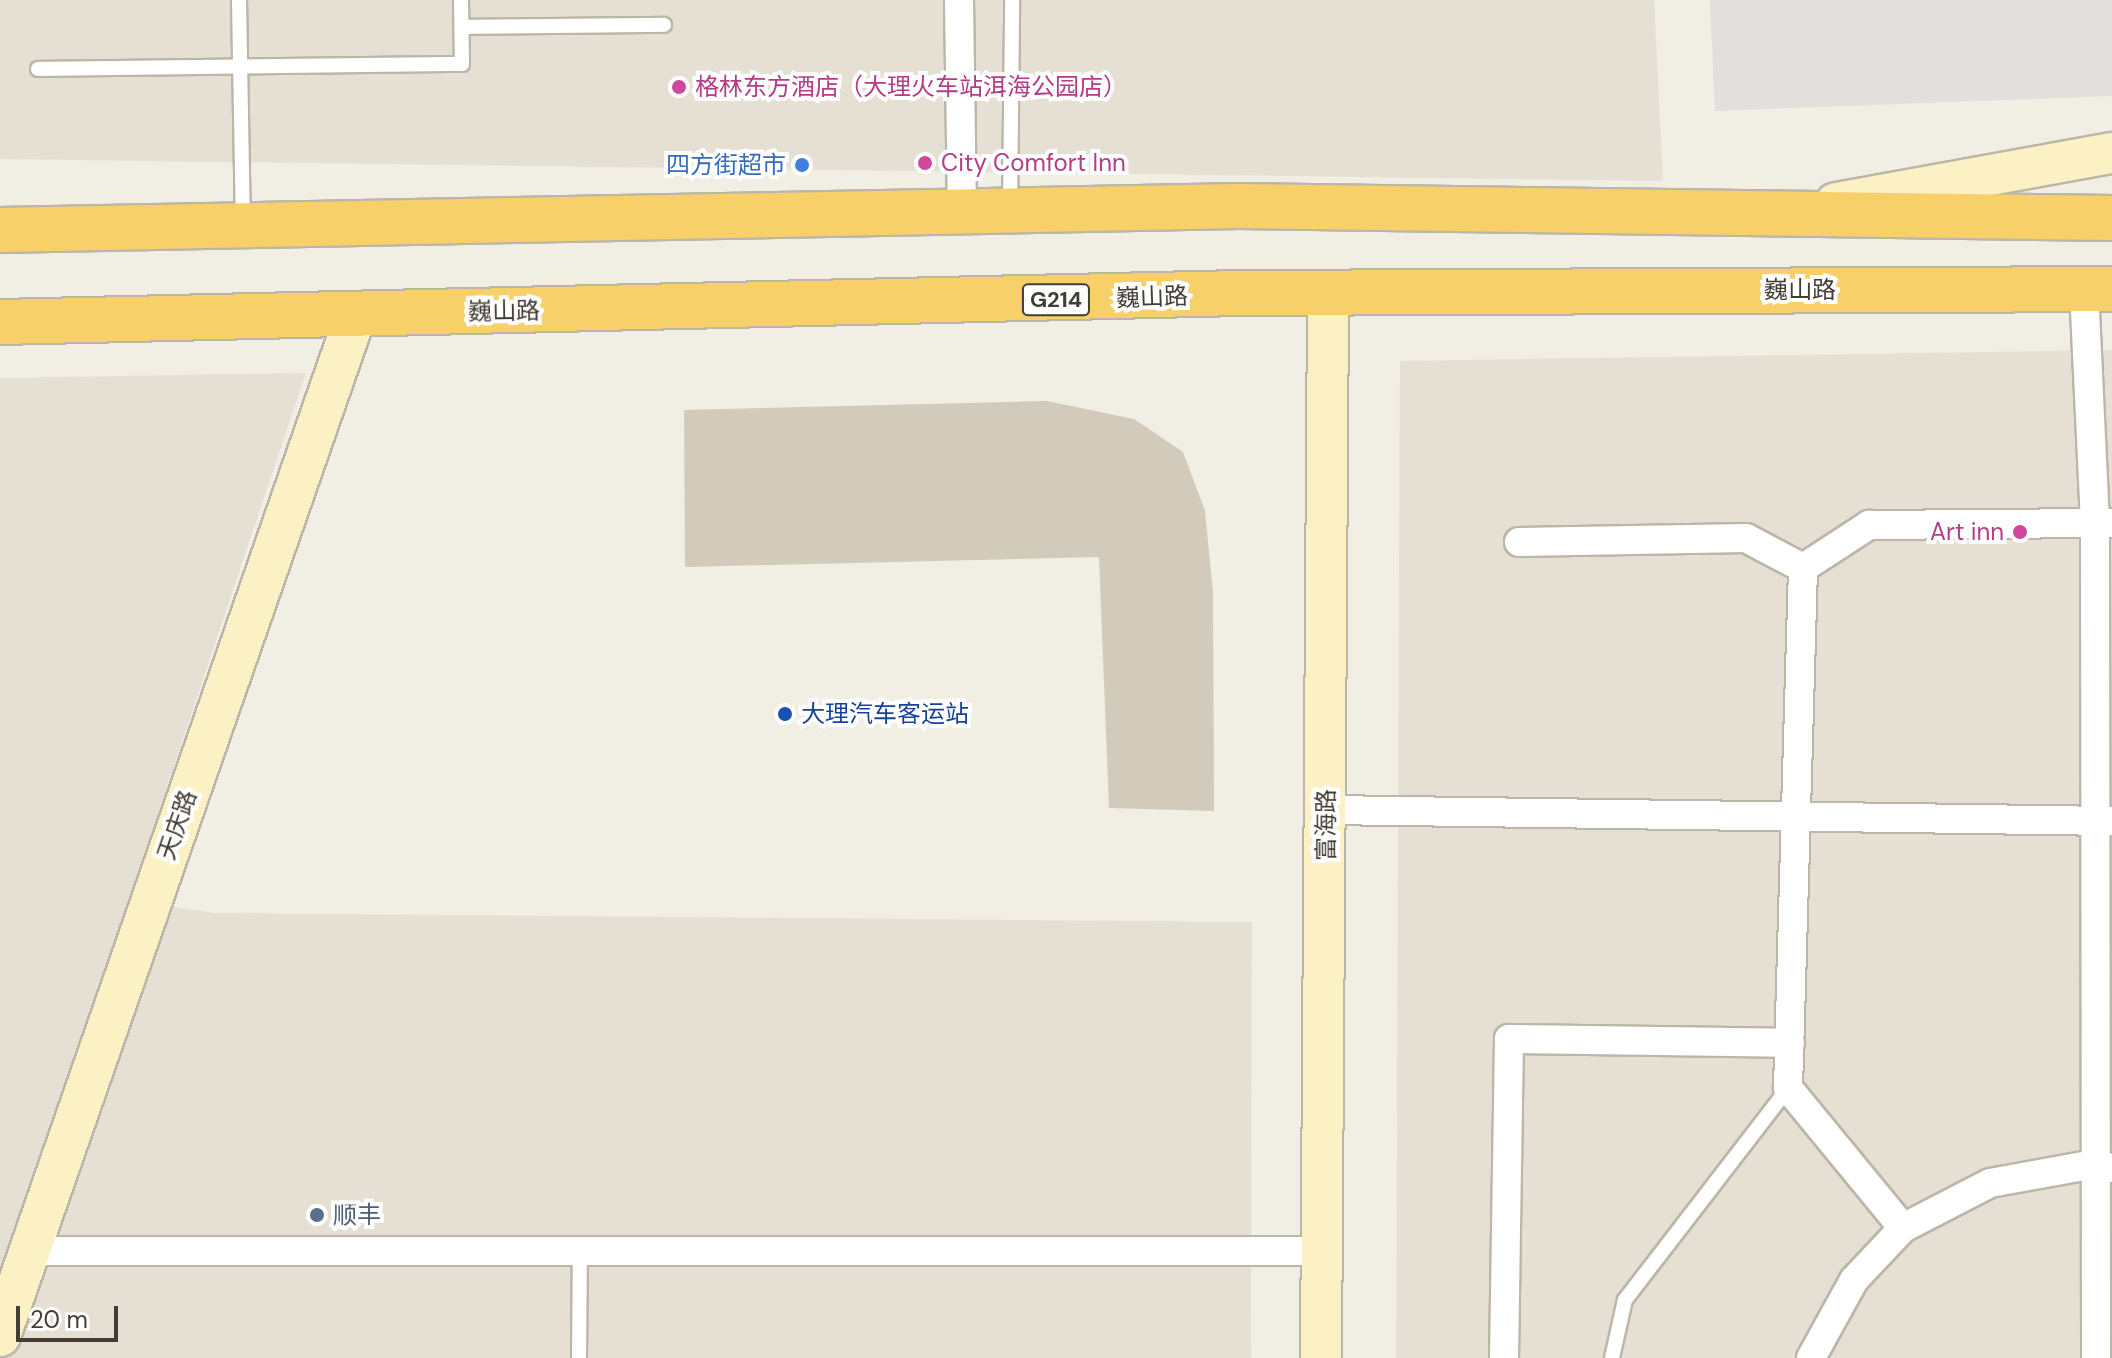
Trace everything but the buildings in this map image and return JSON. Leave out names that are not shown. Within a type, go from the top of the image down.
[{"type":"highway","points":[[0,230],[1010,210],[1771,213],[2112,218]]},
{"type":"highway","name":"巍山路","points":[[0,322],[1328,293],[2098,289]]},
{"type":"street","points":[[959,0],[962,211]]},
{"type":"street","points":[[1771,213],[2112,153]]},
{"type":"street","points":[[2096,1358],[2104,1166],[2104,523],[2098,289]]},
{"type":"street","name":"富海路","points":[[1321,1358],[1328,293]]},
{"type":"street","name":"天庆路","points":[[0,1336],[356,314]]},
{"type":"street","points":[[1803,568],[1869,525],[2104,523]]},
{"type":"street","points":[[1519,542],[1746,538],[1803,568]]},
{"type":"street","points":[[1803,568],[1788,1088],[1903,1228]]},
{"type":"street","points":[[1326,810],[2104,821]]},
{"type":"street","points":[[1504,1358],[1509,1039],[1790,1043]]},
{"type":"street","points":[[1811,1358],[1854,1280],[1903,1228],[1990,1183],[2104,1166]]},
{"type":"street","points":[[28,1251],[580,1247],[1322,1251]]},
{"type":"lane","points":[[239,0],[243,225]]},
{"type":"lane","points":[[38,69],[462,64],[461,0]]},
{"type":"lane","points":[[1010,210],[1012,0]]},
{"type":"lane","points":[[462,27],[664,25]]},
{"type":"lane","points":[[1612,1358],[1625,1300],[1788,1088]]},
{"type":"lane","points":[[579,1358],[580,1247]]},
{"type":"shaded area","points":[[0,0],[1654,0],[1663,181],[0,159]]},
{"type":"shaded area","points":[[1710,0],[2112,0],[2112,96],[1715,111]]},
{"type":"shaded area","points":[[2112,350],[2112,1358],[1396,1358],[1400,361]]},
{"type":"shaded area","points":[[306,373],[129,900],[215,913],[1252,922],[1251,1358],[0,1358],[0,378]]},
{"type":"place","name":"格林东方酒店（大理火车站洱海公园店）","points":[[679,87]]},
{"type":"place","name":"City Comfort Inn","points":[[925,163]]},
{"type":"place","name":"四方街超市","points":[[802,165]]},
{"type":"place","name":"Art inn","points":[[2020,532]]},
{"type":"place","name":"大理汽车客运站","points":[[785,714]]},
{"type":"place","name":"顺丰","points":[[317,1215]]}]
